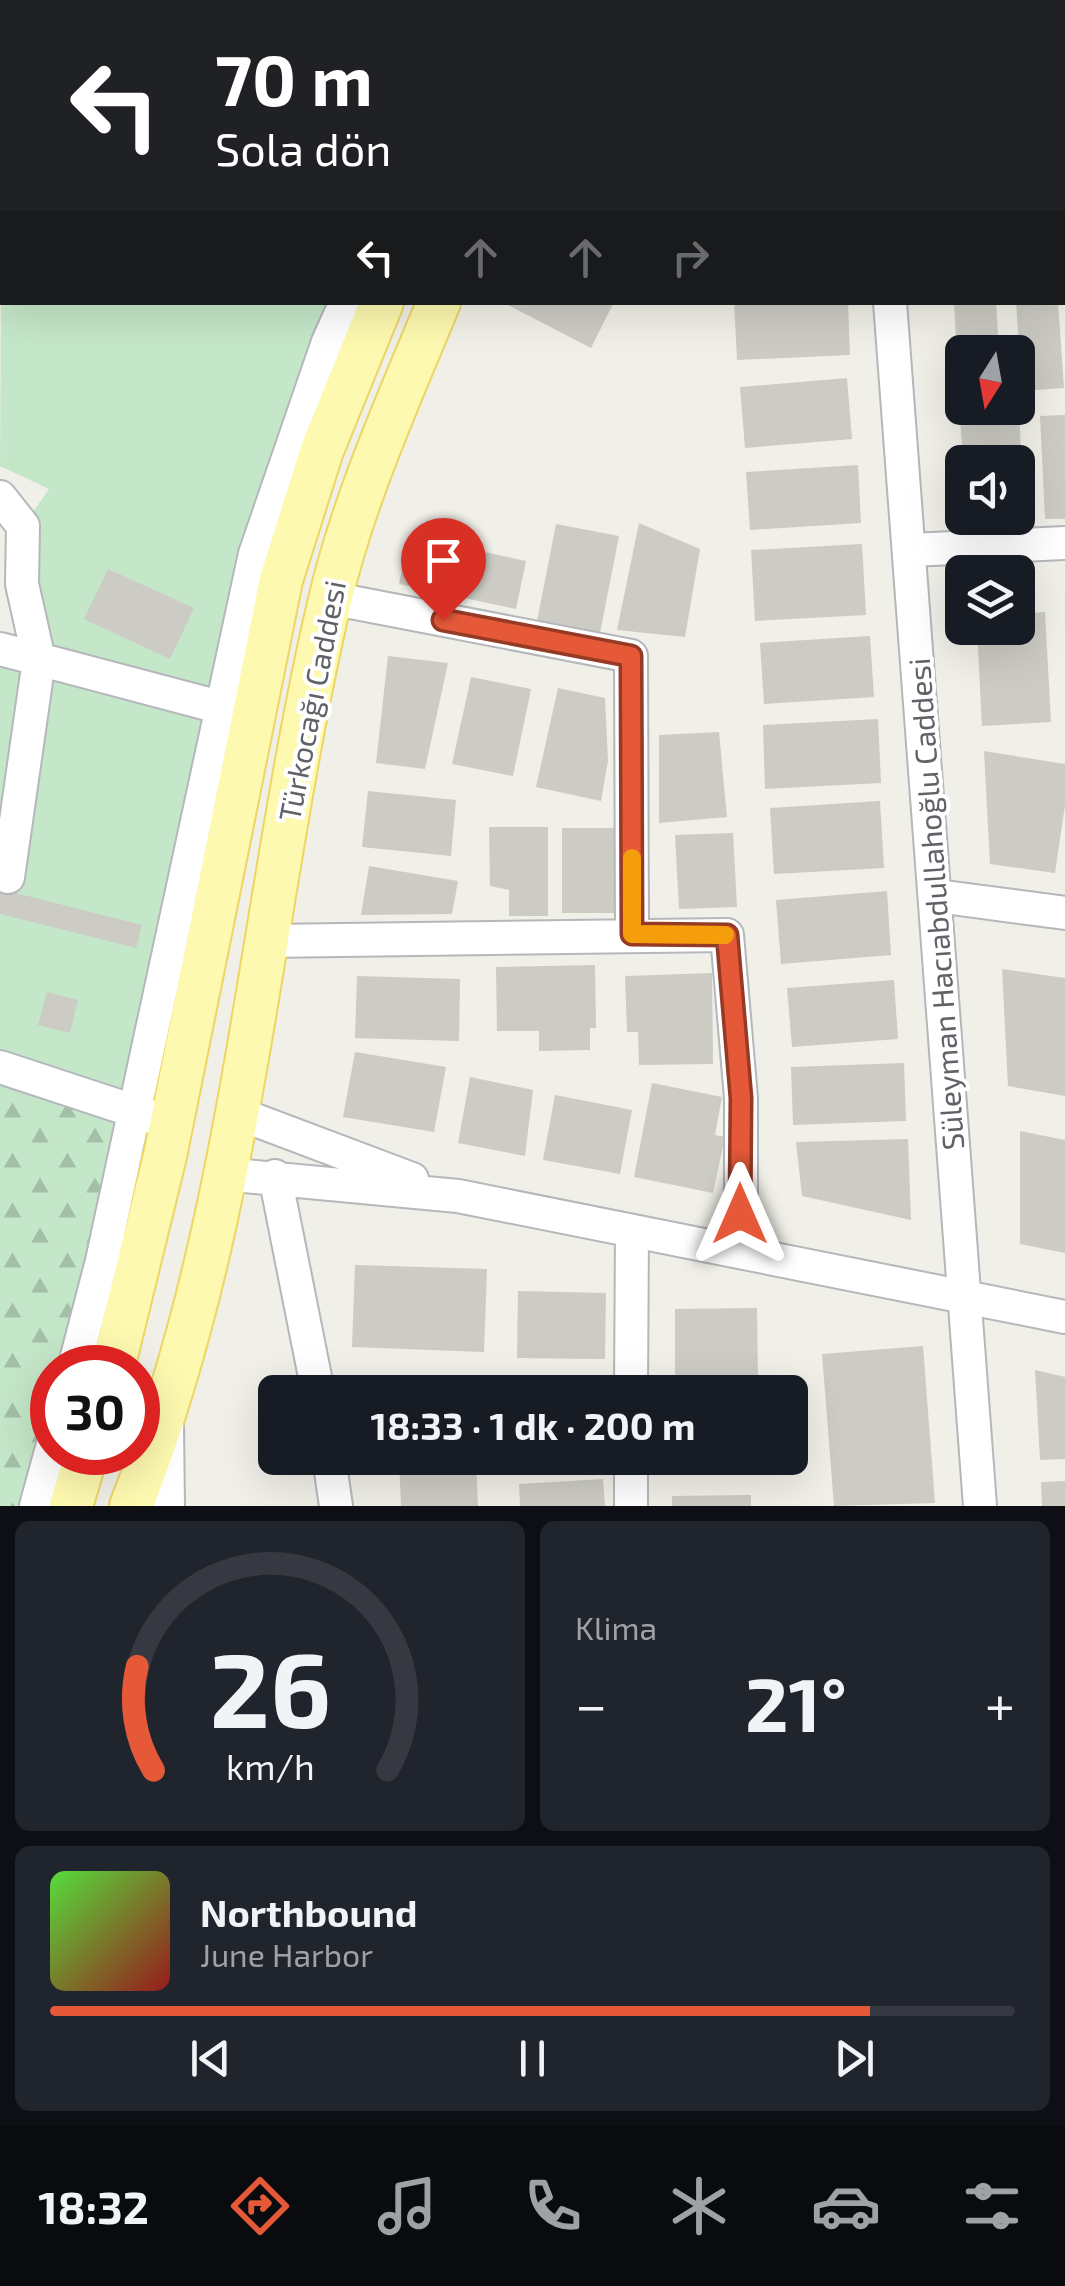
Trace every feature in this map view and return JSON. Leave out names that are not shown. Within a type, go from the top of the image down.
[{"type":"main road","name":"Türkocağı Caddesi","points":[[117,1345],[162,1122],[236,712],[322,450],[381,305]]},
{"type":"main road","name":"Türkocağı Caddesi","points":[[223,1174],[330,598],[386,430],[438,305]]},
{"type":"main road","points":[[162,1122],[234,1112]]},
{"type":"main road","points":[[131,1506],[166,1418],[223,1174],[162,1122]]},
{"type":"main road","points":[[71,1506],[81,1475]]},
{"type":"street","points":[[0,649],[236,712],[255,554],[328,342],[345,305]]},
{"type":"street","name":"Süleyman Hacıabdullahoğlu Caddesi","points":[[890,305],[980,1506]]},
{"type":"street","points":[[0,497],[22,526],[22,584],[39,660],[8,877]]},
{"type":"street","points":[[910,550],[1065,543]]},
{"type":"street","points":[[330,598],[631,656],[632,934]]},
{"type":"street","points":[[937,896],[1065,913]]},
{"type":"street","points":[[267,942],[727,935],[741,1098],[740,1252]]},
{"type":"street","points":[[0,1067],[162,1122],[82,1345]]},
{"type":"street","points":[[234,1112],[458,1196]]},
{"type":"street","points":[[223,1174],[458,1196],[1065,1317]]},
{"type":"street","points":[[274,1176],[315,1375]]},
{"type":"street","points":[[632,1231],[632,1375]]},
{"type":"street","points":[[166,1418],[168,1506]]},
{"type":"street","points":[[36,1506],[45,1475]]},
{"type":"street","points":[[331,1475],[336,1506]]},
{"type":"street","points":[[631,1475],[632,1506]]},
{"type":"green space","points":[[1,305],[345,305],[134,1111],[0,1067],[0,649],[38,659],[23,526],[49,489],[0,466]]},
{"type":"green space","points":[[0,1067],[134,1111],[76,1345],[30,1345],[30,1475],[44,1475],[36,1506],[0,1506]]},
{"type":"building","points":[[508,305],[612,305],[591,348]]},
{"type":"building","points":[[734,305],[848,305],[850,355],[737,360]]},
{"type":"building","points":[[954,305],[996,305],[998,335],[956,335]]},
{"type":"building","points":[[1016,305],[1058,305],[1064,388],[1035,390],[1035,335],[1018,335]]},
{"type":"building","points":[[847,378],[852,439],[745,448],[740,387]]},
{"type":"building","points":[[1065,415],[1065,519],[1045,519],[1040,416]]},
{"type":"building","points":[[961,425],[1020,425],[1021,445],[962,445]]},
{"type":"building","points":[[858,465],[861,523],[750,530],[746,472]]},
{"type":"building","points":[[639,523],[700,549],[685,637],[617,630]]},
{"type":"building","points":[[556,524],[619,536],[600,633],[537,621]]},
{"type":"building","points":[[409,536],[526,561],[516,609],[399,584]]},
{"type":"building","points":[[862,544],[866,615],[755,621],[751,550]]},
{"type":"building","points":[[108,569],[194,608],[170,659],[84,619]]},
{"type":"building","points":[[1045,612],[1051,722],[982,726],[978,645],[1035,645],[1035,613]]},
{"type":"building","points":[[870,636],[874,697],[764,704],[760,643]]},
{"type":"building","points":[[388,656],[448,663],[425,769],[376,763]]},
{"type":"building","points":[[471,677],[531,689],[513,776],[452,764]]},
{"type":"building","points":[[558,688],[605,698],[608,761],[601,801],[536,787]]},
{"type":"building","points":[[878,719],[881,783],[765,789],[763,725]]},
{"type":"building","points":[[719,732],[727,817],[659,823],[659,735]]},
{"type":"building","points":[[984,751],[1065,764],[1065,805],[1055,873],[990,864]]},
{"type":"building","points":[[368,791],[456,800],[451,856],[362,847]]},
{"type":"building","points":[[880,801],[884,868],[774,874],[770,808]]},
{"type":"building","points":[[489,827],[548,827],[548,916],[509,916],[509,890],[490,886]]},
{"type":"building","points":[[562,828],[614,828],[615,913],[562,913]]},
{"type":"building","points":[[733,833],[737,907],[679,909],[675,835]]},
{"type":"building","points":[[369,866],[458,881],[452,914],[361,915]]},
{"type":"building","points":[[0,889],[142,925],[136,948],[0,914]]},
{"type":"building","points":[[887,891],[891,955],[781,964],[776,900]]},
{"type":"building","points":[[595,965],[596,1028],[590,1028],[590,1050],[539,1051],[539,1031],[497,1031],[496,967]]},
{"type":"building","points":[[1002,969],[1065,978],[1065,1096],[1008,1086]]},
{"type":"building","points":[[712,973],[713,1064],[639,1065],[638,1032],[627,1032],[625,976]]},
{"type":"building","points":[[357,976],[460,979],[459,1041],[355,1038]]},
{"type":"building","points":[[894,980],[898,1039],[792,1047],[787,988]]},
{"type":"building","points":[[47,992],[78,1000],[70,1033],[38,1025]]},
{"type":"building","points":[[355,1052],[446,1067],[434,1132],[343,1117]]},
{"type":"building","points":[[904,1063],[906,1121],[793,1125],[791,1067]]},
{"type":"building","points":[[470,1077],[533,1090],[525,1156],[458,1143]]},
{"type":"building","points":[[652,1083],[722,1097],[715,1135],[725,1137],[713,1193],[634,1177]]},
{"type":"building","points":[[555,1095],[632,1110],[620,1174],[543,1160]]},
{"type":"building","points":[[1020,1131],[1065,1140],[1065,1253],[1020,1244]]},
{"type":"building","points":[[908,1139],[911,1220],[802,1196],[796,1142]]},
{"type":"building","points":[[355,1265],[487,1269],[484,1352],[352,1347]]},
{"type":"building","points":[[518,1291],[606,1293],[605,1359],[517,1358]]},
{"type":"building","points":[[757,1308],[758,1375],[675,1375],[675,1309]]},
{"type":"building","points":[[923,1346],[935,1503],[834,1506],[822,1354]]},
{"type":"building","points":[[1035,1370],[1065,1377],[1065,1459],[1040,1460]]},
{"type":"building","points":[[400,1475],[477,1475],[478,1506],[401,1506]]},
{"type":"building","points":[[603,1479],[605,1506],[520,1506],[519,1484]]},
{"type":"building","points":[[1065,1481],[1065,1506],[1042,1506],[1041,1482]]},
{"type":"building","points":[[751,1495],[751,1506],[672,1506],[672,1496]]},
{"type":"slow traffic","points":[[632,858],[632,934],[725,935]]},
{"type":"route","points":[[443,620],[631,656],[632,934],[727,935],[741,1098],[740,1214]]}]
